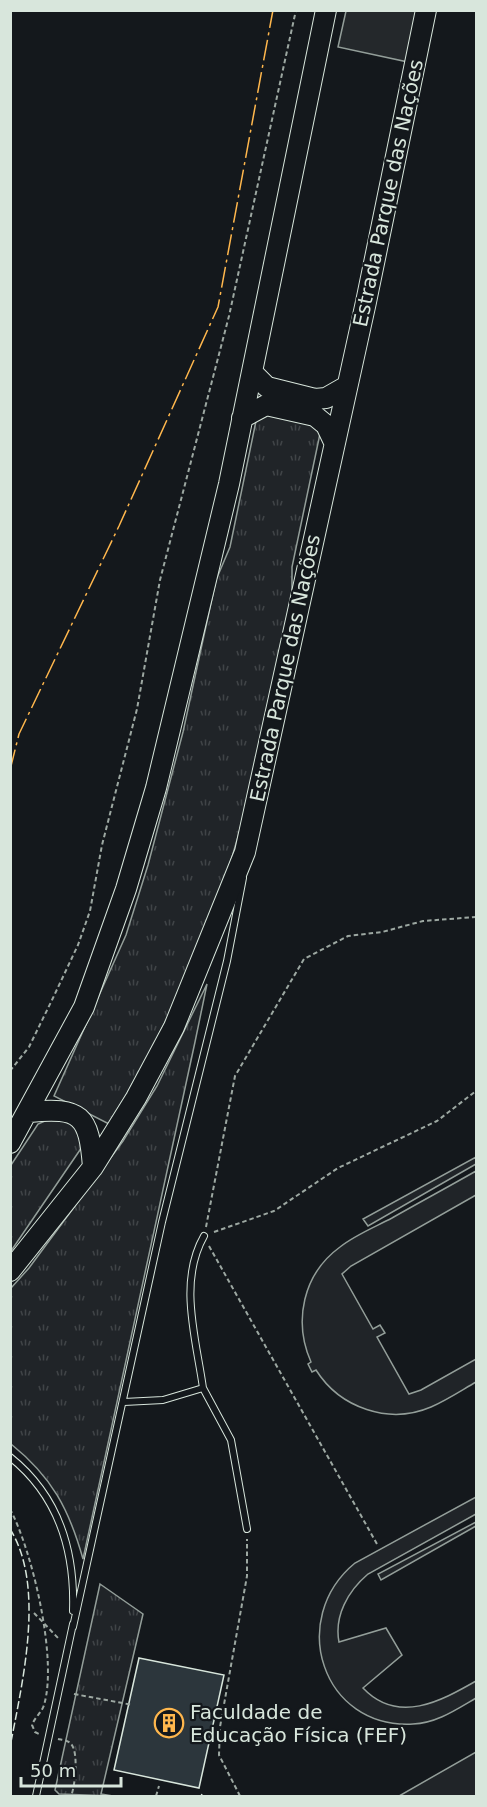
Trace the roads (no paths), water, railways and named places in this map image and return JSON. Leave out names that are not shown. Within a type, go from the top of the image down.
[{"type":"highway","points":[[10,1143],[29,1112],[84,1007],[126,889],[156,788],[242,418],[326,10]]},
{"type":"highway","name":"Estrada Parque das Nações","points":[[10,1271],[93,1167],[136,1098],[174,1026],[245,852],[426,10]]},
{"type":"highway","points":[[252,372],[267,387],[315,399],[326,398],[347,386]]},
{"type":"highway","points":[[242,418],[266,405],[315,416],[326,425],[334,442]]},
{"type":"highway","points":[[29,1112],[61,1109],[76,1115],[84,1124],[91,1140],[93,1167]]},
{"type":"lane","points":[[36,1797],[162,1222],[241,898],[245,852]]},
{"type":"lane","points":[[204,1236],[193,1255],[190,1282],[203,1388],[231,1440],[247,1529]]},
{"type":"lane","points":[[124,1402],[163,1400],[203,1388]]},
{"type":"lane","points":[[10,1457],[32,1475],[52,1504],[67,1542],[74,1583],[73,1627]]},
{"type":"place","name":"Faculdade de Educação Física (FEF)","points":[[169,1723]]}]
